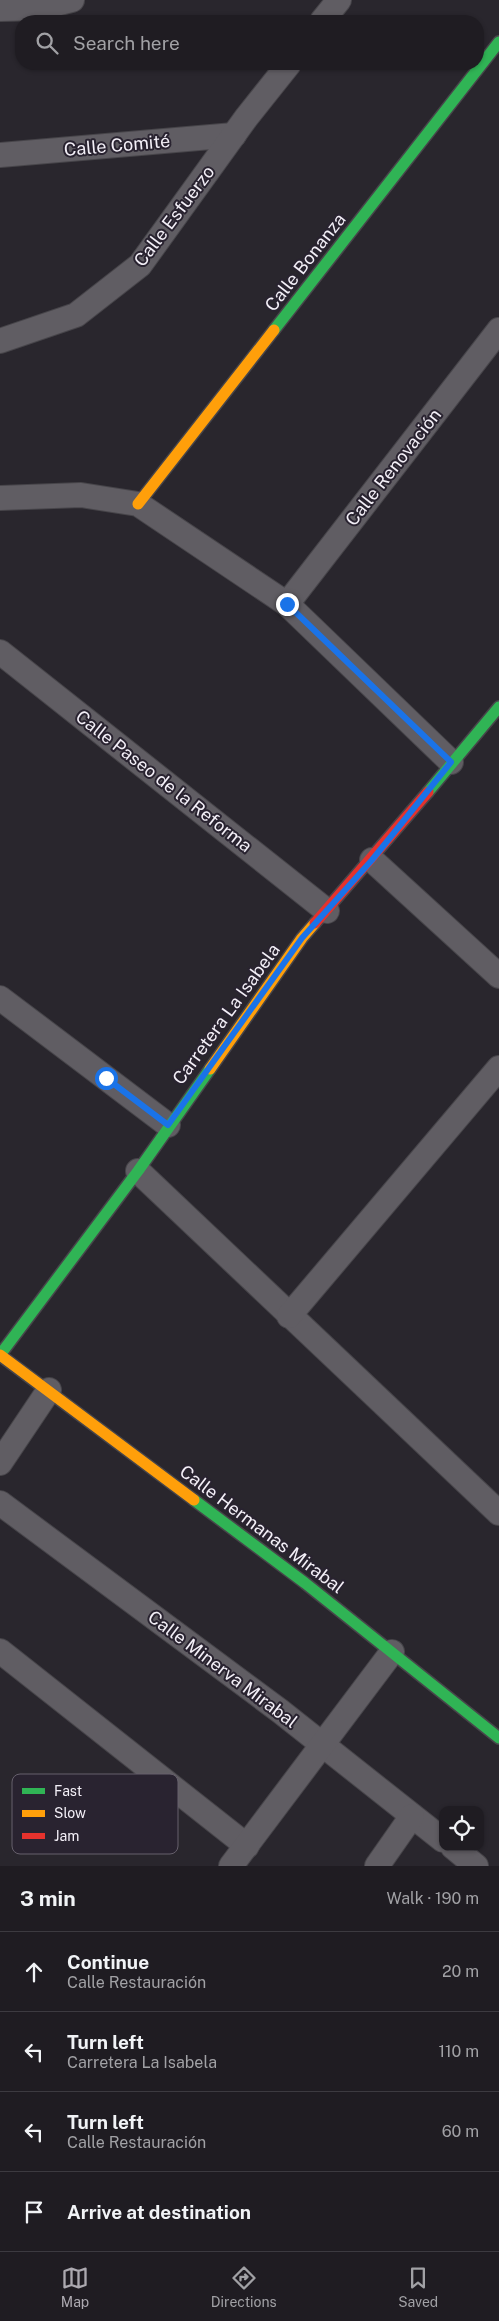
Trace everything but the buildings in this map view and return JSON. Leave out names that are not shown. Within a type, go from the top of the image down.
[{"type":"street","points":[[0,9],[41,8],[72,0]]},
{"type":"street","points":[[327,15],[339,0]]},
{"type":"street","name":"Calle Bonanza","points":[[484,61],[499,42]]},
{"type":"street","name":"Calle Esfuerzo","points":[[0,341],[76,316],[140,265],[234,135],[284,70]]},
{"type":"street","name":"Calle Bonanza","points":[[138,504],[477,70]]},
{"type":"street","name":"Calle Comité","points":[[0,155],[234,135]]},
{"type":"street","name":"Calle Renovación","points":[[287,604],[499,330]]},
{"type":"street","points":[[0,492],[81,495],[138,504],[287,604],[451,762]]},
{"type":"street","name":"Calle Paseo de la Reforma","points":[[0,652],[327,911]]},
{"type":"street","name":"Carretera La Isabela","points":[[0,1355],[138,1171],[168,1125],[302,938],[372,860],[451,762],[499,707]]},
{"type":"street","points":[[372,860],[499,976]]},
{"type":"street","points":[[0,998],[168,1125]]},
{"type":"street","points":[[290,1316],[499,1068]]},
{"type":"street","points":[[138,1171],[499,1513]]},
{"type":"street","name":"Calle Hermanas Mirabal","points":[[0,1355],[305,1583],[499,1738]]},
{"type":"street","points":[[0,1463],[49,1390]]},
{"type":"street","name":"Calle Minerva Mirabal","points":[[0,1503],[323,1746],[439,1837]]},
{"type":"street","points":[[0,1651],[156,1774]]},
{"type":"street","points":[[231,1866],[392,1652]]},
{"type":"street","points":[[178,1792],[247,1846]]},
{"type":"street","points":[[377,1866],[412,1816]]},
{"type":"street","points":[[457,1851],[476,1866]]},
{"type":"traffic: fast","points":[[484,61],[499,42]]},
{"type":"traffic: fast","points":[[274,330],[477,70]]},
{"type":"traffic: fast","points":[[428,792],[499,707]]},
{"type":"traffic: fast","points":[[0,1355],[138,1171],[210,1069]]},
{"type":"traffic: fast","points":[[194,1500],[305,1583],[499,1738]]},
{"type":"traffic: slow","points":[[138,504],[274,330]]},
{"type":"traffic: slow","points":[[210,1069],[302,938],[315,923]]},
{"type":"traffic: slow","points":[[0,1355],[194,1500]]},
{"type":"traffic: jam","points":[[315,923],[428,792]]},
{"type":"route","points":[[106,1078],[168,1125],[302,938],[372,860],[451,762],[287,604]]}]
